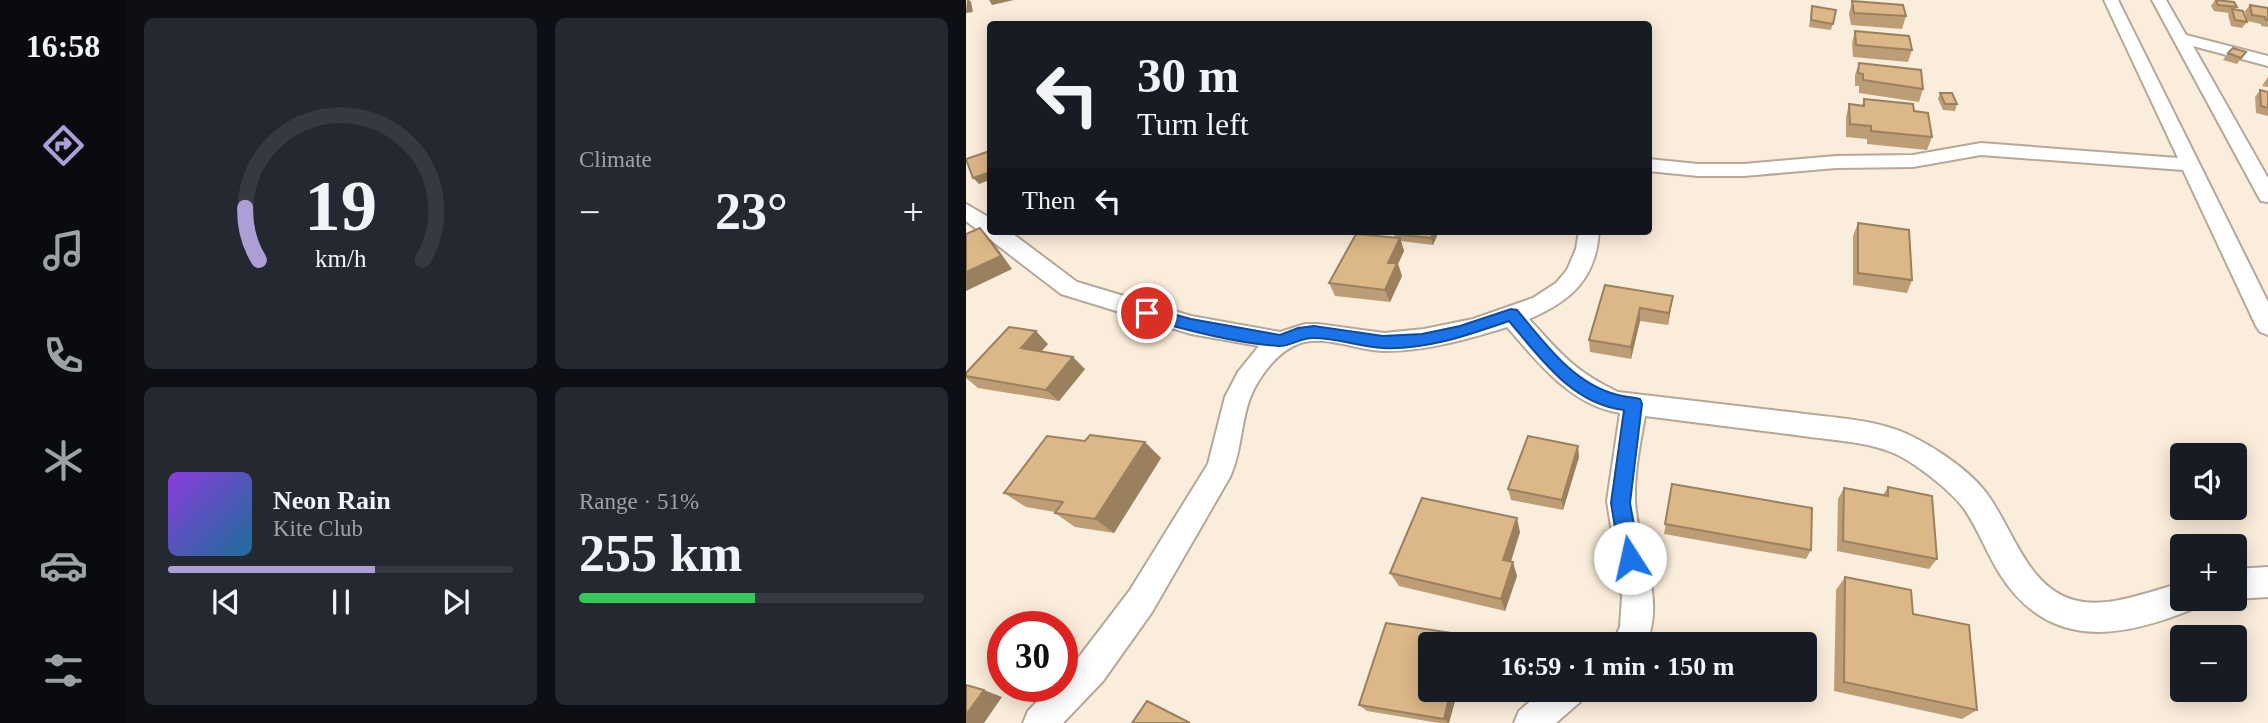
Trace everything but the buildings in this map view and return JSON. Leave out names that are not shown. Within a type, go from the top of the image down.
[{"type":"street","points":[[2111,0],[2268,326]]},
{"type":"street","points":[[2159,0],[2268,196]]},
{"type":"street","points":[[2180,38],[2268,61]]},
{"type":"street","points":[[1652,165],[1698,170],[1744,170],[1836,162],[1902,162],[1981,149],[2190,165]]},
{"type":"street","points":[[966,211],[987,226]]},
{"type":"street","points":[[1000,235],[1069,288],[1191,325],[1281,341]]},
{"type":"street","points":[[1040,723],[1091,669],[1142,601],[1220,468],[1228,447],[1239,395],[1267,352],[1281,341],[1298,334],[1314,332],[1383,342],[1422,340],[1461,331],[1511,314],[1557,295],[1572,281],[1584,258],[1588,235]]},
{"type":"street","points":[[1511,314],[1559,369],[1579,385],[1615,402],[1852,431],[1896,441],[1927,457],[1975,499],[2009,562],[2031,590],[2052,608],[2080,617],[2119,615],[2170,601]]},
{"type":"street","points":[[1634,404],[1621,503],[1639,612],[1634,632]]},
{"type":"street","points":[[2247,583],[2268,582]]},
{"type":"street","points":[[1531,723],[1555,702]]},
{"type":"route","points":[[1147,313],[1191,325],[1281,341],[1298,334],[1314,332],[1383,342],[1422,340],[1461,331],[1511,314],[1559,369],[1579,385],[1615,402],[1634,404],[1622,476],[1621,503],[1630,558]]}]
